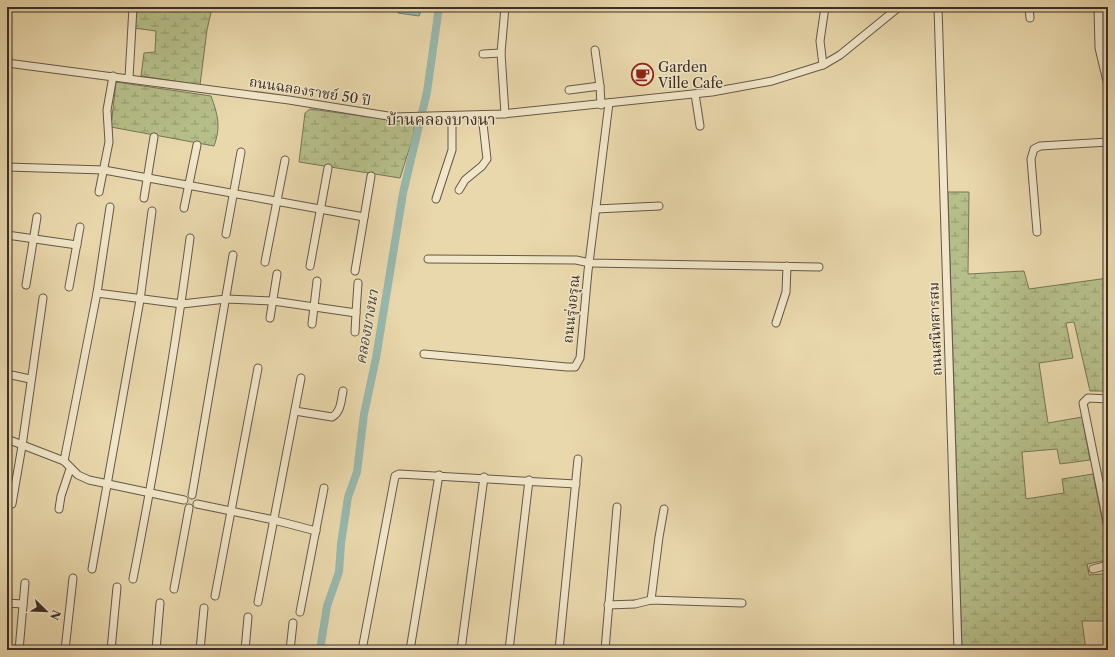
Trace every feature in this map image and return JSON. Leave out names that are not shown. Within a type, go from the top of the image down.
[{"type":"street","points":[[129,78],[133,7]]},
{"type":"street","points":[[505,7],[501,53],[505,114]]},
{"type":"street","points":[[822,65],[820,41],[825,7]]},
{"type":"street","name":"ถนนฉลองราชย์ 50 ปี","points":[[7,63],[291,100],[394,117],[505,114],[695,94],[772,81],[822,65],[840,55],[899,7]]},
{"type":"street","name":"ถนนสนิทสารสม","points":[[938,7],[958,650]]},
{"type":"street","points":[[1029,7],[1030,18]]},
{"type":"street","points":[[1099,7],[1100,48],[1108,81]]},
{"type":"street","points":[[595,50],[601,105]]},
{"type":"street","points":[[483,54],[501,53]]},
{"type":"street","points":[[99,192],[109,142],[107,110],[113,76]]},
{"type":"street","points":[[569,90],[600,86]]},
{"type":"street","points":[[695,94],[700,126]]},
{"type":"street","name":"ถนนรุ่งอรุณ","points":[[424,354],[575,367],[580,358],[609,103]]},
{"type":"street","points":[[459,190],[465,180],[482,166],[487,159],[482,115]]},
{"type":"street","points":[[436,199],[452,150],[452,116]]},
{"type":"street","points":[[144,198],[154,137]]},
{"type":"street","points":[[1037,232],[1031,159],[1034,149],[1040,146],[1108,142]]},
{"type":"street","points":[[184,208],[197,144]]},
{"type":"street","points":[[226,234],[240,152]]},
{"type":"street","points":[[265,262],[285,160]]},
{"type":"street","points":[[7,167],[104,170],[364,217]]},
{"type":"street","points":[[310,266],[328,168]]},
{"type":"street","points":[[355,270],[371,176]]},
{"type":"street","points":[[596,209],[659,206]]},
{"type":"street","points":[[64,461],[97,293],[110,207]]},
{"type":"street","points":[[92,569],[140,300],[152,211]]},
{"type":"street","points":[[26,285],[37,217]]},
{"type":"street","points":[[70,287],[80,227]]},
{"type":"street","points":[[7,235],[77,245]]},
{"type":"street","points":[[132,578],[150,492],[182,304],[190,238]]},
{"type":"street","points":[[192,495],[232,255]]},
{"type":"street","points":[[428,259],[576,260],[590,263],[819,267]]},
{"type":"street","points":[[776,323],[786,292],[788,266]]},
{"type":"street","points":[[270,318],[277,274]]},
{"type":"street","points":[[312,324],[317,281]]},
{"type":"street","points":[[355,332],[358,283]]},
{"type":"street","points":[[97,293],[140,300],[182,304],[226,298],[273,301],[356,313]]},
{"type":"street","points":[[12,504],[22,446],[30,379],[43,298]]},
{"type":"street","points":[[216,596],[233,511],[258,368]]},
{"type":"street","points":[[7,374],[30,379]]},
{"type":"street","points":[[258,602],[296,411],[301,378]]},
{"type":"street","points":[[296,411],[332,417],[337,414],[340,408],[343,391]]},
{"type":"street","points":[[1108,398],[1088,398],[1083,403],[1108,526]]},
{"type":"street","points":[[7,439],[64,461],[70,469],[78,475],[106,484],[184,500]]},
{"type":"street","points":[[559,650],[578,459]]},
{"type":"street","points":[[59,509],[61,496],[70,469]]},
{"type":"street","points":[[362,650],[395,476],[399,474],[439,475],[576,484]]},
{"type":"street","points":[[410,650],[439,475]]},
{"type":"street","points":[[461,650],[484,478]]},
{"type":"street","points":[[509,650],[529,480]]},
{"type":"street","points":[[300,612],[324,488]]},
{"type":"street","points":[[184,500],[186,497],[192,495]]},
{"type":"street","points":[[192,495],[195,497],[197,504]]},
{"type":"street","points":[[184,500],[185,506],[189,508],[194,508],[197,504]]},
{"type":"street","points":[[197,504],[274,520],[316,531]]},
{"type":"street","points":[[605,650],[617,507]]},
{"type":"street","points":[[174,589],[189,508]]},
{"type":"street","points":[[651,600],[664,510]]},
{"type":"street","points":[[1093,569],[1107,566]]},
{"type":"street","points":[[65,650],[73,578]]},
{"type":"street","points":[[19,650],[25,582]]},
{"type":"street","points":[[111,650],[117,588]]},
{"type":"street","points":[[608,605],[635,604],[651,600],[742,603]]},
{"type":"street","points":[[156,650],[160,602]]},
{"type":"street","points":[[7,603],[23,604]]},
{"type":"street","points":[[200,650],[204,608]]},
{"type":"street","points":[[245,650],[248,617]]},
{"type":"street","points":[[290,650],[293,623]]},
{"type":"green space","points":[[137,7],[212,8],[207,30],[200,85],[141,76],[144,53],[155,52],[156,31],[134,28]]},
{"type":"green space","points":[[116,82],[211,96],[218,121],[214,146],[111,127]]},
{"type":"green space","points":[[310,109],[414,123],[414,134],[400,178],[299,162],[305,113]]},
{"type":"green space","points":[[948,192],[969,192],[968,274],[1024,271],[1029,289],[1108,278],[1108,391],[1090,391],[1074,322],[1066,323],[1073,358],[1039,363],[1048,423],[1082,417],[1090,460],[1060,464],[1057,449],[1022,452],[1026,499],[1064,493],[1062,479],[1093,474],[1108,548],[1108,560],[1087,564],[1089,575],[1104,574],[1108,580],[1108,621],[1082,621],[1086,650],[962,650]]},
{"type":"water","points":[[398,7],[423,7],[419,16],[398,13]]},
{"type":"waterway","name":"คลองบางนา","points":[[320,650],[327,606],[339,572],[341,544],[348,497],[357,472],[364,414],[376,358],[403,193],[427,92],[439,7]]},
{"type":"place","name":"Garden Ville Cafe","points":[[642,75]]},
{"type":"district","name":"บ้านคลองบางนา","points":[[441,119]]}]
